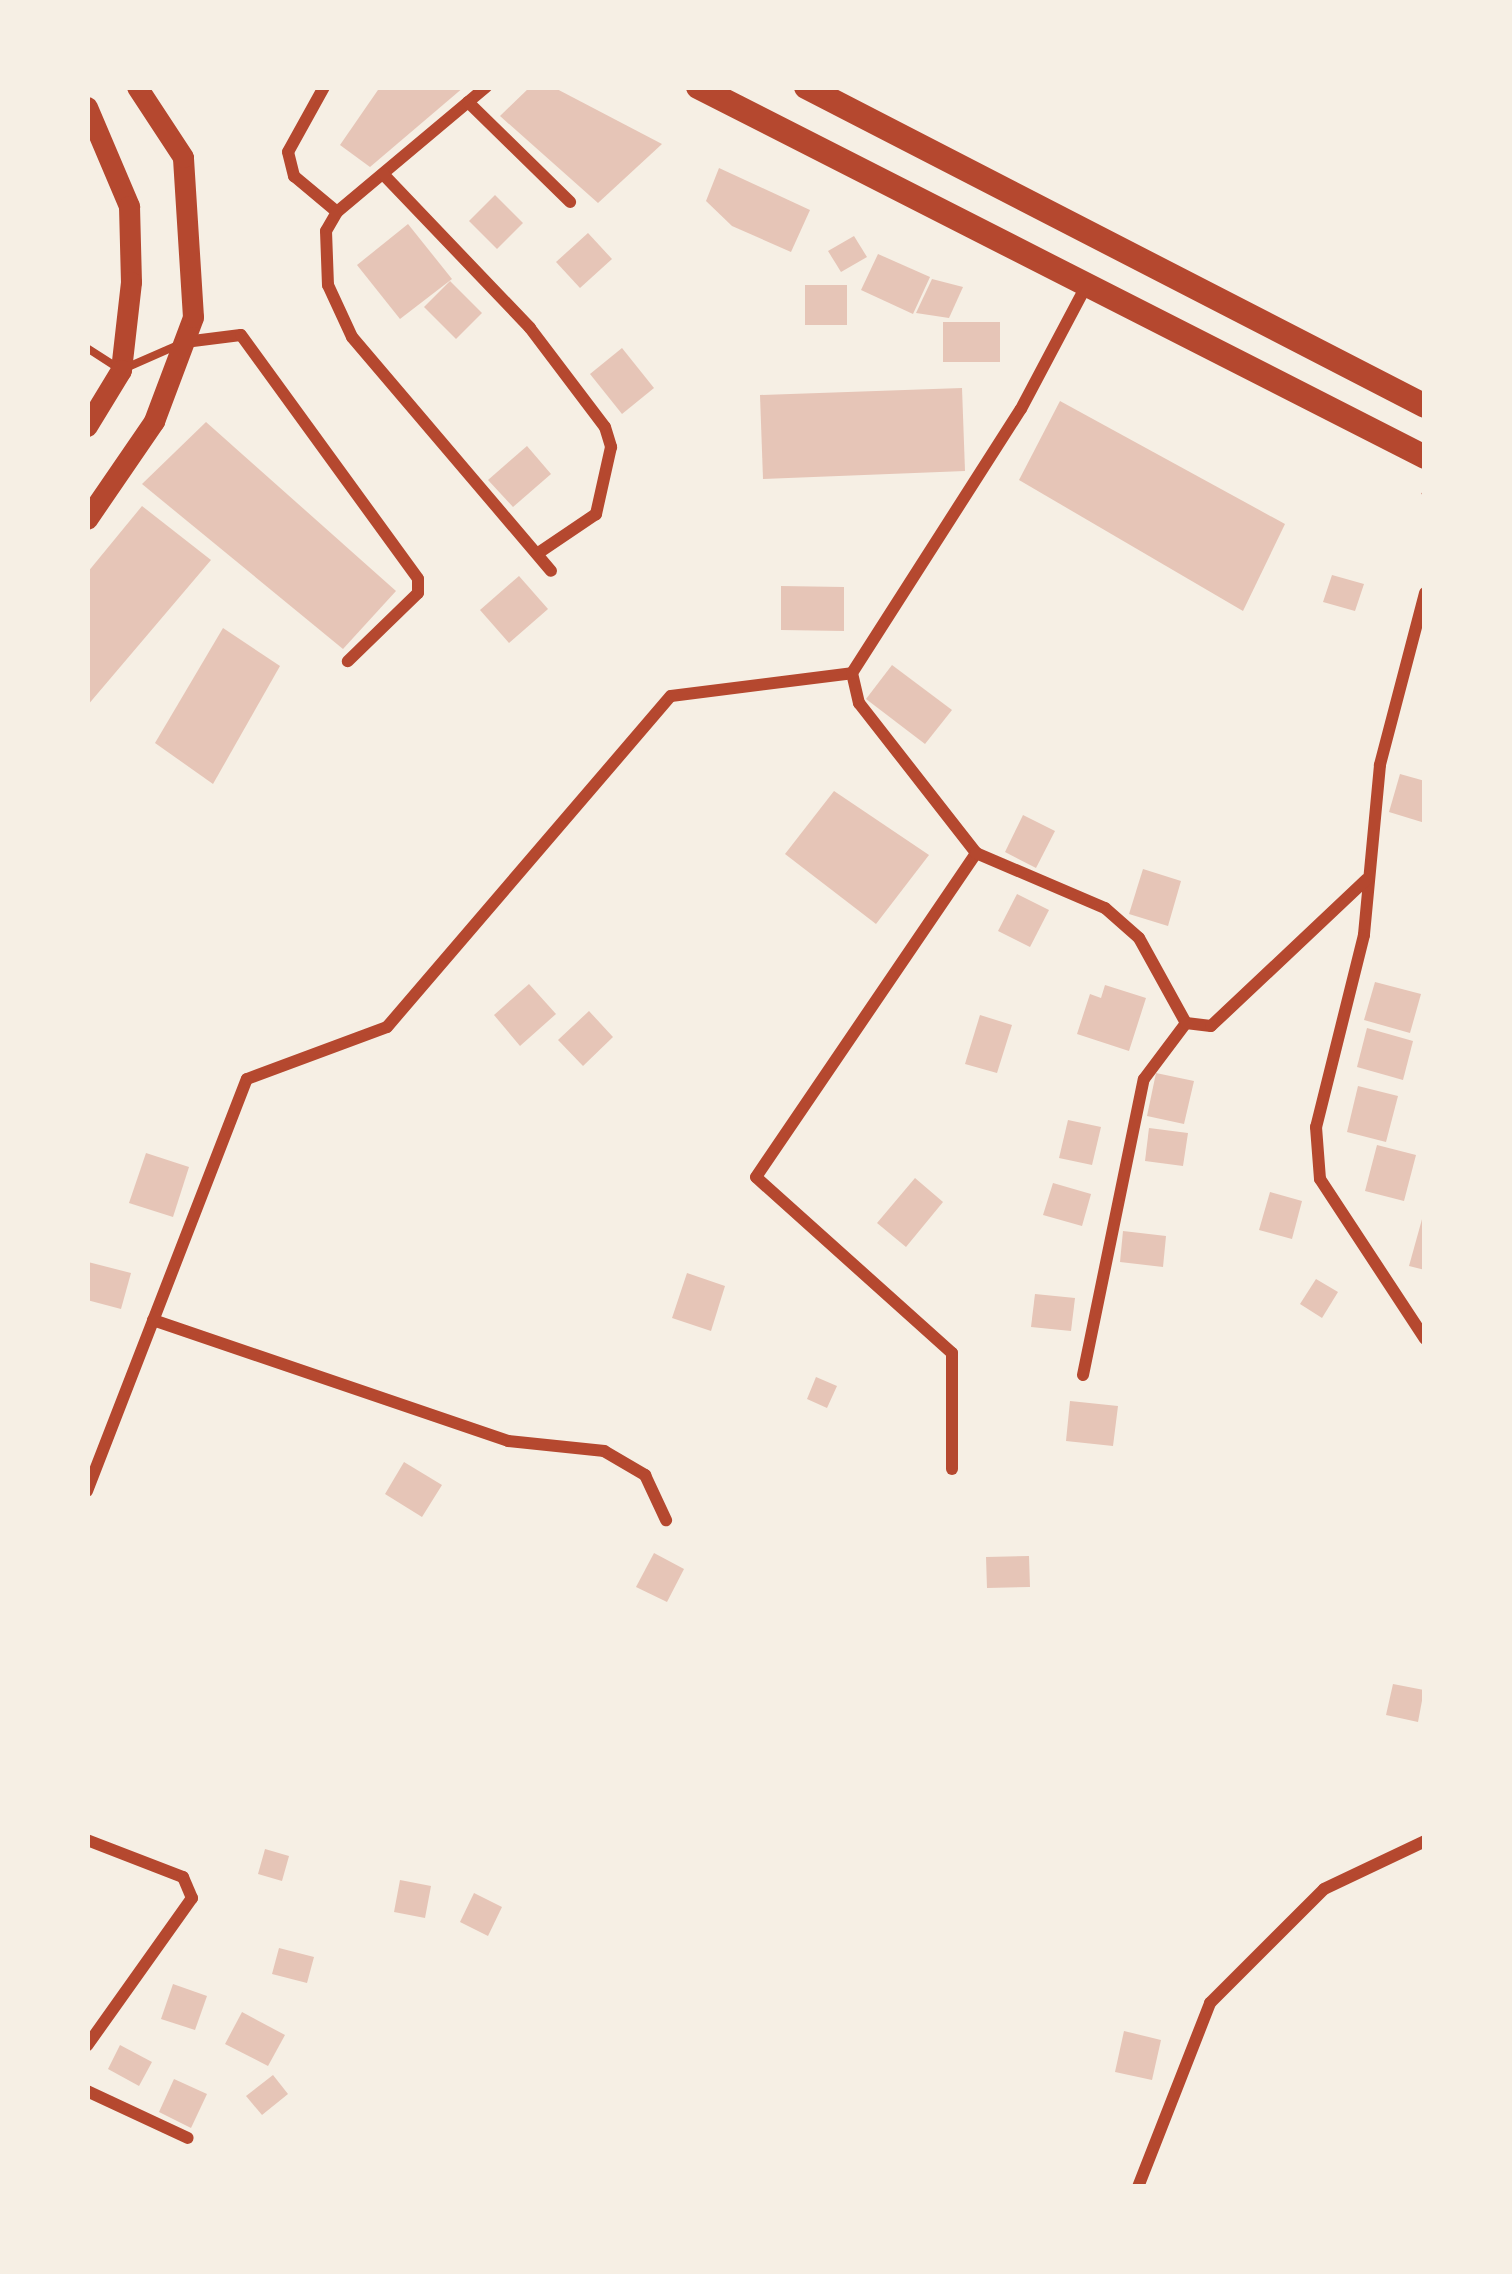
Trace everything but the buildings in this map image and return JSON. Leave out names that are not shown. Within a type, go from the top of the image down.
[{"type":"highway","points":[[698,87],[1425,458]]},
{"type":"highway","points":[[806,87],[1425,406]]},
{"type":"main road","points":[[87,519],[154,421],[185,342],[193,273],[183,157],[137,87]]},
{"type":"main road","points":[[87,426],[121,370],[129,206],[91,121]]},
{"type":"street","points":[[324,87],[289,152],[294,176],[337,212]]},
{"type":"street","points":[[486,87],[337,212],[326,230],[328,285],[352,337],[551,571]]},
{"type":"street","points":[[468,102],[570,202]]},
{"type":"street","points":[[382,174],[530,328],[605,427],[611,447],[596,514],[537,554]]},
{"type":"street","points":[[1087,285],[1021,409],[852,673],[859,703],[976,853],[1105,908],[1139,938],[1186,1023]]},
{"type":"street","points":[[185,342],[241,335],[418,579],[418,593],[348,661]]},
{"type":"street","points":[[1425,592],[1380,765],[1364,935],[1316,1127],[1320,1179],[1425,1340]]},
{"type":"street","points":[[87,1491],[247,1079],[387,1027],[671,696],[852,673]]},
{"type":"street","points":[[952,1469],[952,1353],[756,1177],[976,853]]},
{"type":"street","points":[[1186,1023],[1211,1026],[1367,879]]},
{"type":"street","points":[[1083,1376],[1144,1079],[1186,1023]]},
{"type":"street","points":[[153,1321],[508,1442],[604,1451],[645,1475],[666,1520]]},
{"type":"street","points":[[87,1840],[183,1877],[192,1898],[87,2046]]},
{"type":"street","points":[[1138,2187],[1210,2003],[1324,1889],[1425,1841]]},
{"type":"street","points":[[87,2091],[188,2138]]},
{"type":"lane","points":[[87,348],[121,370],[185,342]]}]
